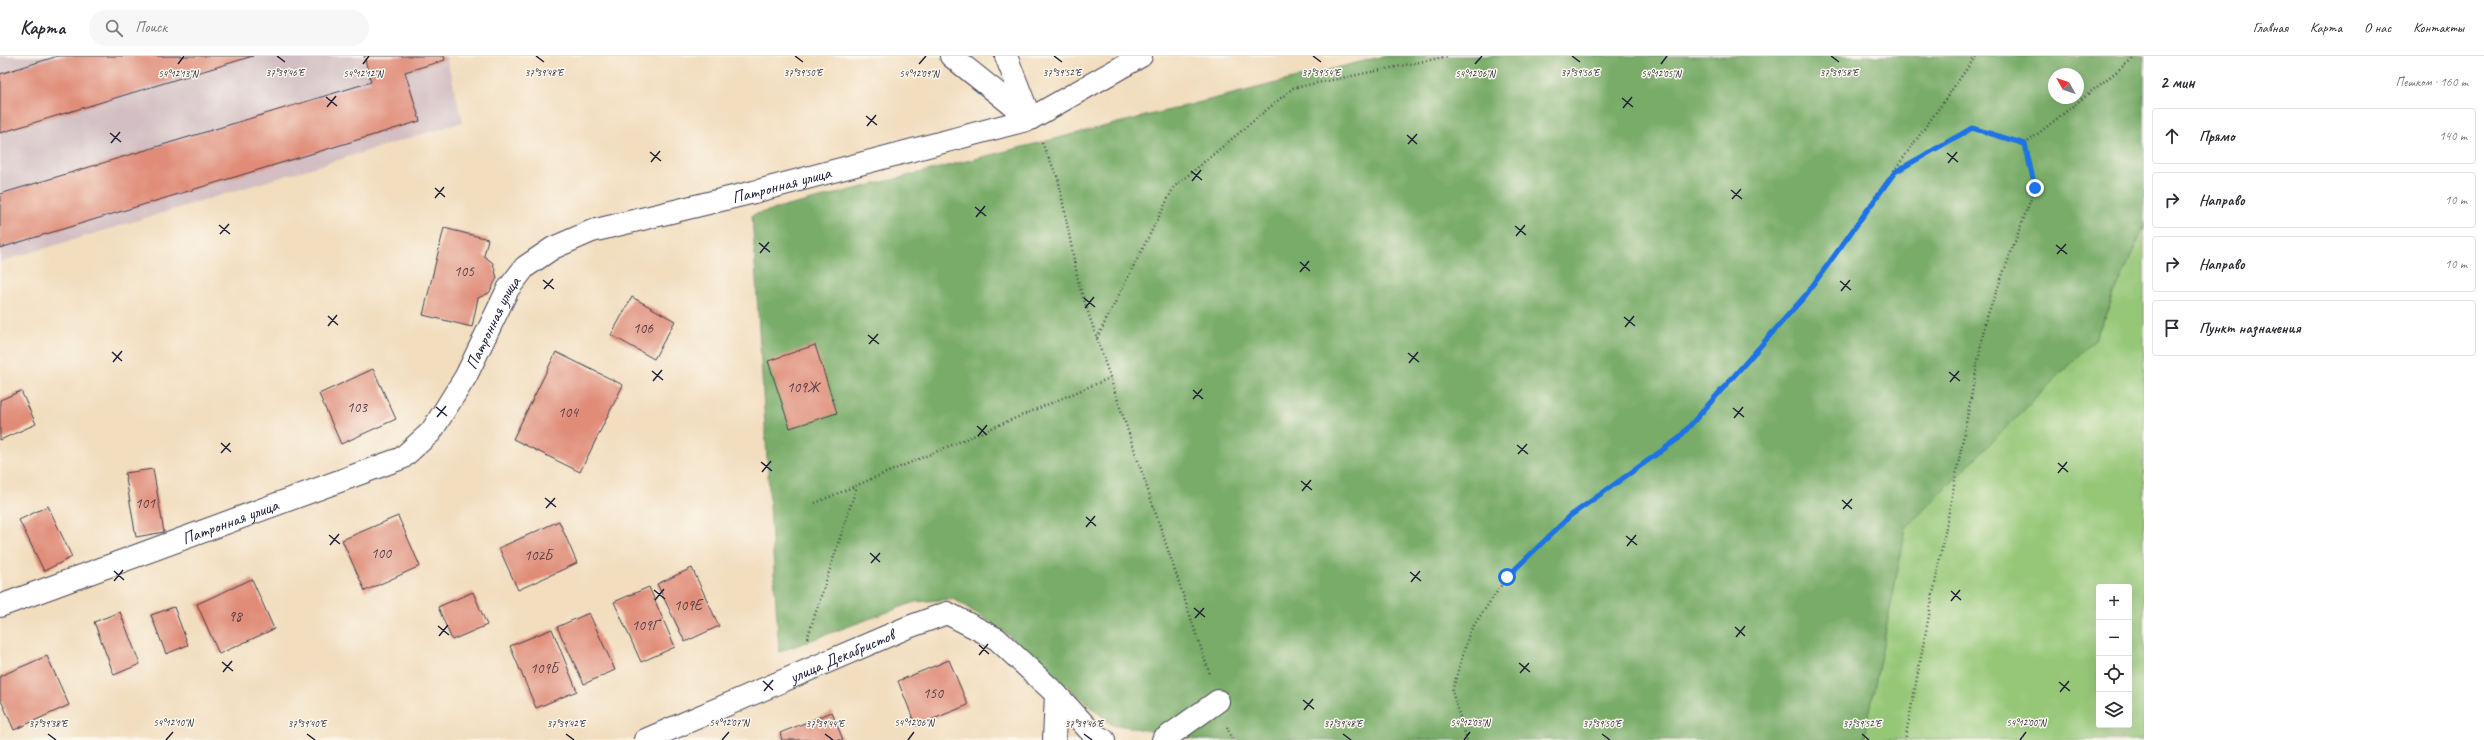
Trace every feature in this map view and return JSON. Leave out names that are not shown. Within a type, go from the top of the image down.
[{"type":"street","points":[[951,56],[1030,119]]},
{"type":"street","points":[[1006,56],[1030,119]]},
{"type":"street","name":"Патронная улица","points":[[0,606],[402,458],[431,432],[466,376],[508,289],[525,267],[553,248],[592,231],[754,192],[1030,119],[1141,56]]},
{"type":"street","name":"улица Декабристов","points":[[645,740],[906,628],[947,613],[997,639],[1056,694],[1093,734],[1104,740]]},
{"type":"street","points":[[1054,740],[1056,694]]},
{"type":"street","points":[[1163,740],[1218,701]]},
{"type":"path","points":[[1097,339],[1174,187],[1293,88],[1449,56]]},
{"type":"path","points":[[1467,740],[1452,691],[1470,631],[1507,577],[1570,516],[1678,439],[1805,296],[1895,172],[1976,56]]},
{"type":"path","points":[[2025,144],[2136,56]]},
{"type":"path","points":[[1030,119],[1058,178],[1079,285],[1232,740]]},
{"type":"path","points":[[1895,172],[1972,128],[2025,144]]},
{"type":"path","points":[[1905,740],[1986,319],[2035,188],[2025,144]]},
{"type":"path","points":[[815,503],[1110,378]]},
{"type":"path","points":[[794,676],[857,486]]},
{"type":"shaded area","points":[[0,56],[446,56],[463,122],[0,262]]},
{"type":"green space","points":[[1384,56],[2144,56],[2144,226],[2095,339],[1906,528],[1864,740],[1200,740],[1111,724],[1002,630],[954,599],[915,602],[779,652],[752,215]]},
{"type":"green space","points":[[2144,226],[2144,740],[1864,740],[1906,528],[2095,339]]},
{"type":"building","points":[[58,56],[253,56],[0,133],[0,74]]},
{"type":"building","points":[[364,56],[444,56],[445,60],[405,72],[420,121],[0,248],[0,194],[371,82]]},
{"type":"building","points":[[444,228],[488,239],[484,256],[493,263],[497,278],[489,293],[478,298],[472,327],[423,315]]},
{"type":"building","points":[[632,297],[675,321],[654,359],[611,335]]},
{"type":"building","points":[[815,345],[837,413],[790,428],[768,361]]},
{"type":"building","points":[[556,352],[623,385],[580,472],[513,439]]},
{"type":"building","points":[[373,369],[396,419],[341,444],[319,394]]},
{"type":"building","points":[[21,391],[36,424],[0,440],[0,400]]},
{"type":"building","points":[[153,469],[164,532],[136,537],[125,473]]},
{"type":"building","points":[[48,506],[72,557],[44,571],[19,520]]},
{"type":"building","points":[[398,516],[420,566],[365,591],[342,540]]},
{"type":"building","points":[[559,521],[577,563],[518,590],[499,548]]},
{"type":"building","points":[[692,568],[719,626],[685,642],[657,584]]},
{"type":"building","points":[[252,579],[274,629],[219,654],[197,604]]},
{"type":"building","points":[[649,587],[675,647],[641,662],[614,602]]},
{"type":"building","points":[[473,592],[487,625],[452,640],[438,607]]},
{"type":"building","points":[[174,607],[188,645],[166,654],[151,615]]},
{"type":"building","points":[[120,612],[140,664],[114,675],[94,622]]},
{"type":"building","points":[[589,613],[615,670],[584,684],[557,627]]},
{"type":"building","points":[[552,629],[577,691],[536,708],[510,646]]},
{"type":"building","points":[[47,656],[69,705],[14,730],[0,698],[0,676]]},
{"type":"building","points":[[949,660],[968,705],[916,726],[898,681]]},
{"type":"building","points":[[832,712],[843,740],[782,740],[780,733]]},
{"type":"route","points":[[1507,577],[1570,516],[1678,439],[1805,296],[1895,172],[1972,128],[2025,144],[2035,188]]}]
